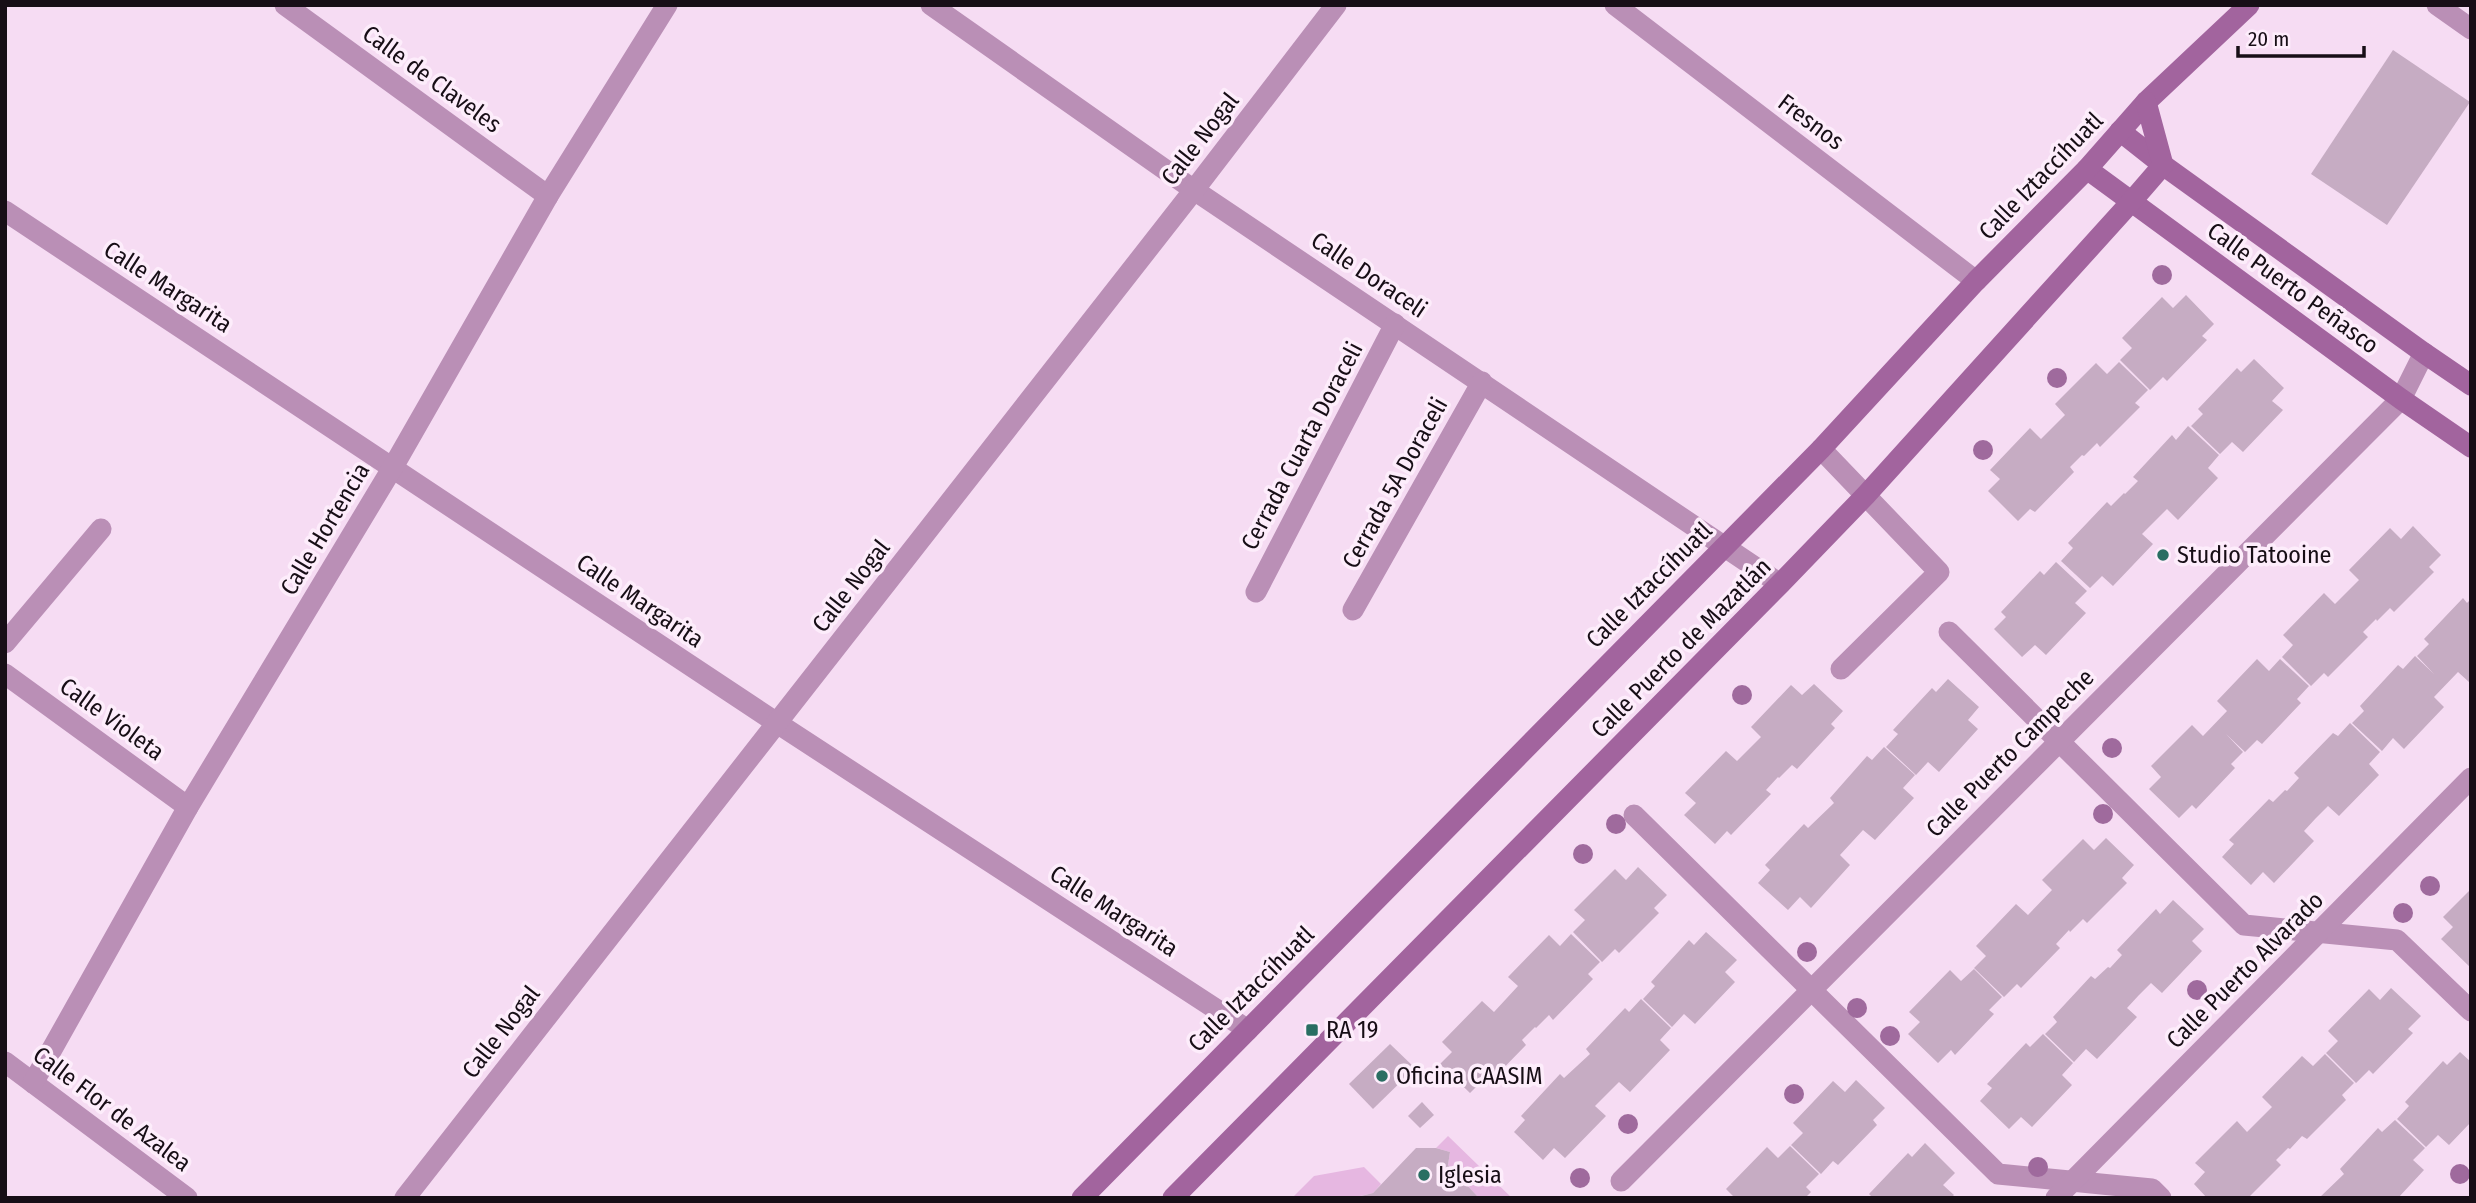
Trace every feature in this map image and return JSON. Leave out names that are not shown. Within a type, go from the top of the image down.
[{"type":"main road","name":"Calle Iztaccíhuatl","points":[[1082,1198],[1821,449],[1976,281],[2087,169],[2146,102],[2249,5]]},
{"type":"main road","points":[[2146,102],[2163,165]]},
{"type":"main road","name":"Calle Puerto Peñasco","points":[[2120,131],[2424,354],[2471,385]]},
{"type":"main road","name":"Calle Puerto de Mazatlán","points":[[1173,1198],[1866,495],[2163,165]]},
{"type":"main road","name":"Calle Puerto Peñasco","points":[[2087,169],[2401,399],[2471,447]]},
{"type":"street","name":"Calle de Claveles","points":[[285,5],[548,196]]},
{"type":"street","name":"Calle Hortencia","points":[[33,1083],[188,807],[393,467],[548,196],[667,5]]},
{"type":"street","name":"Calle Doraceli","points":[[931,5],[1194,190],[1780,584]]},
{"type":"street","name":"Calle Nogal","points":[[405,1198],[1336,5]]},
{"type":"street","name":"Fresnos","points":[[1615,5],[1976,281]]},
{"type":"street","points":[[2437,5],[2471,29]]},
{"type":"street","name":"Calle Margarita","points":[[5,211],[777,723],[1248,1030]]},
{"type":"street","name":"Cerrada Cuarta Doraceli","points":[[1256,592],[1395,324]]},
{"type":"street","name":"Calle Puerto Campeche","points":[[1621,1181],[2401,399],[2424,354]]},
{"type":"street","name":"Cerrada 5A Doraceli","points":[[1353,610],[1482,382]]},
{"type":"street","points":[[1821,449],[1939,572],[1841,669]]},
{"type":"street","points":[[5,643],[101,529]]},
{"type":"street","points":[[1949,632],[2244,925],[2398,940],[2471,1011]]},
{"type":"street","name":"Calle Violeta","points":[[5,674],[188,807]]},
{"type":"street","name":"Calle Puerto Alvarado","points":[[2056,1198],[2471,778]]},
{"type":"street","points":[[1634,816],[1998,1174],[2152,1189],[2161,1198]]},
{"type":"street","name":"Calle Flor de Azalea","points":[[5,1062],[187,1198]]},
{"type":"shaded area","points":[[1448,1136],[1512,1198],[1479,1198],[1448,1165],[1450,1152],[1436,1148]]},
{"type":"shaded area","points":[[1364,1167],[1381,1184],[1373,1193],[1352,1198],[1292,1198],[1314,1176]]},
{"type":"building","points":[[2393,50],[2470,102],[2387,225],[2311,174]]},
{"type":"building","points":[[2186,295],[2214,324],[2202,336],[2207,340],[2167,381],[2163,377],[2150,390],[2120,360],[2132,348],[2122,338],[2162,297],[2173,308]]},
{"type":"building","points":[[2254,359],[2284,388],[2272,401],[2283,410],[2243,452],[2232,442],[2220,454],[2191,426],[2203,414],[2198,409],[2237,368],[2241,372]]},
{"type":"building","points":[[2119,362],[2148,390],[2135,403],[2140,407],[2100,447],[2097,443],[2070,467],[2074,472],[2035,512],[2030,509],[2018,521],[1988,491],[2000,479],[1990,470],[2030,428],[2041,439],[2065,415],[2055,404],[2096,363],[2107,374]]},
{"type":"building","points":[[2188,426],[2219,455],[2208,468],[2218,478],[2178,520],[2167,509],[2142,534],[2153,544],[2113,586],[2102,576],[2090,588],[2061,561],[2073,548],[2068,543],[2107,502],[2111,506],[2138,481],[2133,477],[2172,435],[2176,440]]},
{"type":"building","points":[[2413,526],[2441,555],[2429,567],[2434,572],[2394,612],[2390,608],[2377,621],[2376,619],[2363,632],[2368,637],[2328,677],[2324,673],[2311,686],[2282,657],[2293,645],[2283,635],[2324,593],[2335,604],[2359,580],[2349,570],[2390,528],[2401,539]]},
{"type":"building","points":[[2056,562],[2087,591],[2075,603],[2086,613],[2046,655],[2035,645],[2022,657],[1994,629],[2006,617],[2001,612],[2040,571],[2044,575]]},
{"type":"building","points":[[2463,598],[2467,603],[2471,599],[2471,681],[2458,672],[2434,697],[2444,707],[2404,749],[2393,738],[2382,751],[2352,723],[2364,711],[2360,706],[2398,665],[2403,669],[2415,656],[2434,674],[2417,656],[2429,644],[2424,639]]},
{"type":"building","points":[[2257,659],[2269,671],[2280,659],[2309,686],[2297,699],[2301,703],[2262,744],[2257,740],[2245,752],[2226,734],[2243,752],[2231,764],[2235,768],[2196,809],[2192,805],[2179,818],[2149,789],[2161,777],[2151,766],[2192,725],[2203,736],[2227,711],[2217,701]]},
{"type":"building","points":[[1948,679],[1979,707],[1968,720],[1978,729],[1939,772],[1928,762],[1916,775],[1886,747],[1898,734],[1893,730],[1932,688],[1936,692]]},
{"type":"building","points":[[1814,684],[1843,711],[1831,724],[1835,728],[1797,769],[1792,765],[1778,777],[1766,790],[1771,794],[1731,835],[1727,831],[1715,844],[1684,815],[1696,803],[1685,793],[1726,751],[1737,761],[1761,737],[1751,727],[1791,685],[1802,695]]},
{"type":"building","points":[[2350,723],[2380,752],[2369,764],[2379,775],[2339,816],[2328,806],[2316,818],[2304,831],[2314,841],[2274,883],[2263,872],[2251,885],[2222,857],[2234,844],[2229,840],[2269,799],[2273,802],[2287,791],[2299,778],[2294,773],[2333,733],[2338,736]]},
{"type":"building","points":[[1884,747],[1915,775],[1903,788],[1914,798],[1875,840],[1863,830],[1840,855],[1850,865],[1811,908],[1800,897],[1788,910],[1758,883],[1770,870],[1765,865],[1804,824],[1808,828],[1834,803],[1830,798],[1867,756],[1872,760]]},
{"type":"building","points":[[2106,838],[2134,865],[2122,878],[2127,883],[2087,923],[2083,919],[2070,932],[2069,930],[2056,944],[2060,948],[2021,988],[2017,984],[2004,997],[1974,968],[1986,956],[1976,946],[2016,904],[2028,915],[2052,890],[2042,880],[2083,839],[2094,850]]},
{"type":"building","points":[[1638,867],[1667,895],[1654,908],[1659,913],[1619,953],[1615,949],[1602,962],[1573,932],[1585,920],[1574,910],[1615,869],[1626,880]]},
{"type":"building","points":[[2471,889],[2471,968],[2441,939],[2453,927],[2443,917]]},
{"type":"building","points":[[2173,900],[2204,929],[2192,941],[2202,951],[2162,993],[2151,983],[2139,995],[2127,1008],[2137,1017],[2097,1059],[2086,1049],[2074,1062],[2045,1034],[2057,1022],[2053,1017],[2091,976],[2095,979],[2110,968],[2122,955],[2117,950],[2156,909],[2160,914]]},
{"type":"building","points":[[1706,932],[1737,960],[1725,972],[1735,982],[1695,1024],[1684,1014],[1672,1027],[1643,999],[1655,986],[1651,982],[1689,940],[1694,945]]},
{"type":"building","points":[[1571,934],[1600,962],[1588,974],[1593,979],[1553,1020],[1549,1015],[1522,1040],[1526,1045],[1487,1085],[1483,1080],[1470,1093],[1440,1064],[1452,1052],[1442,1042],[1482,1001],[1494,1012],[1518,986],[1508,977],[1549,935],[1560,946]]},
{"type":"building","points":[[1974,969],[2002,997],[1989,1010],[1994,1014],[1955,1055],[1951,1050],[1938,1063],[1908,1034],[1920,1022],[1909,1012],[1950,970],[1961,981]]},
{"type":"building","points":[[2391,988],[2421,1016],[2408,1029],[2413,1033],[2373,1074],[2369,1070],[2356,1083],[2326,1053],[2338,1041],[2328,1031],[2369,989],[2380,1000]]},
{"type":"building","points":[[1641,999],[1671,1028],[1660,1040],[1670,1050],[1630,1092],[1619,1082],[1595,1106],[1606,1116],[1565,1158],[1554,1148],[1543,1160],[1514,1132],[1525,1120],[1521,1116],[1560,1074],[1564,1078],[1590,1054],[1586,1049],[1625,1008],[1629,1012]]},
{"type":"building","points":[[2043,1034],[2073,1063],[2062,1075],[2072,1085],[2032,1127],[2021,1117],[2009,1129],[1980,1101],[1992,1088],[1987,1084],[2026,1043],[2030,1047]]},
{"type":"building","name":"Oficina CAASIM","points":[[1390,1044],[1415,1068],[1373,1109],[1349,1084]]},
{"type":"building","points":[[2460,1052],[2471,1062],[2471,1122],[2449,1145],[2438,1135],[2426,1147],[2397,1119],[2409,1106],[2405,1102],[2443,1061],[2447,1065]]},
{"type":"building","points":[[2325,1054],[2354,1083],[2342,1095],[2346,1100],[2307,1139],[2302,1136],[2276,1160],[2281,1165],[2248,1198],[2207,1198],[2194,1184],[2205,1172],[2195,1163],[2237,1121],[2247,1132],[2272,1107],[2262,1097],[2302,1056],[2313,1066]]},
{"type":"building","points":[[1856,1080],[1885,1108],[1873,1120],[1877,1125],[1838,1165],[1833,1161],[1821,1174],[1791,1145],[1803,1133],[1793,1123],[1833,1081],[1845,1092]]},
{"type":"building","points":[[1422,1102],[1434,1115],[1420,1128],[1408,1116]]},
{"type":"building","points":[[2395,1120],[2425,1148],[2413,1160],[2424,1170],[2398,1198],[2319,1198],[2344,1174],[2340,1169],[2378,1128],[2382,1132]]},
{"type":"building","points":[[1925,1143],[1955,1173],[1943,1185],[1954,1195],[1951,1198],[1873,1198],[1869,1194],[1908,1153],[1912,1157]]},
{"type":"building","points":[[1790,1146],[1819,1174],[1806,1187],[1811,1192],[1805,1198],[1735,1198],[1726,1189],[1767,1147],[1778,1158]]},
{"type":"building","name":"Iglesia","points":[[1416,1148],[1436,1148],[1450,1152],[1448,1165],[1479,1198],[1353,1198],[1373,1193]]},
{"type":"place","name":"Studio Tatooine","points":[[2163,555]]},
{"type":"place","name":"RA 19","points":[[1312,1030]]},
{"type":"place","name":"Oficina CAASIM","points":[[1382,1076]]},
{"type":"place","name":"Iglesia","points":[[1424,1175]]}]
